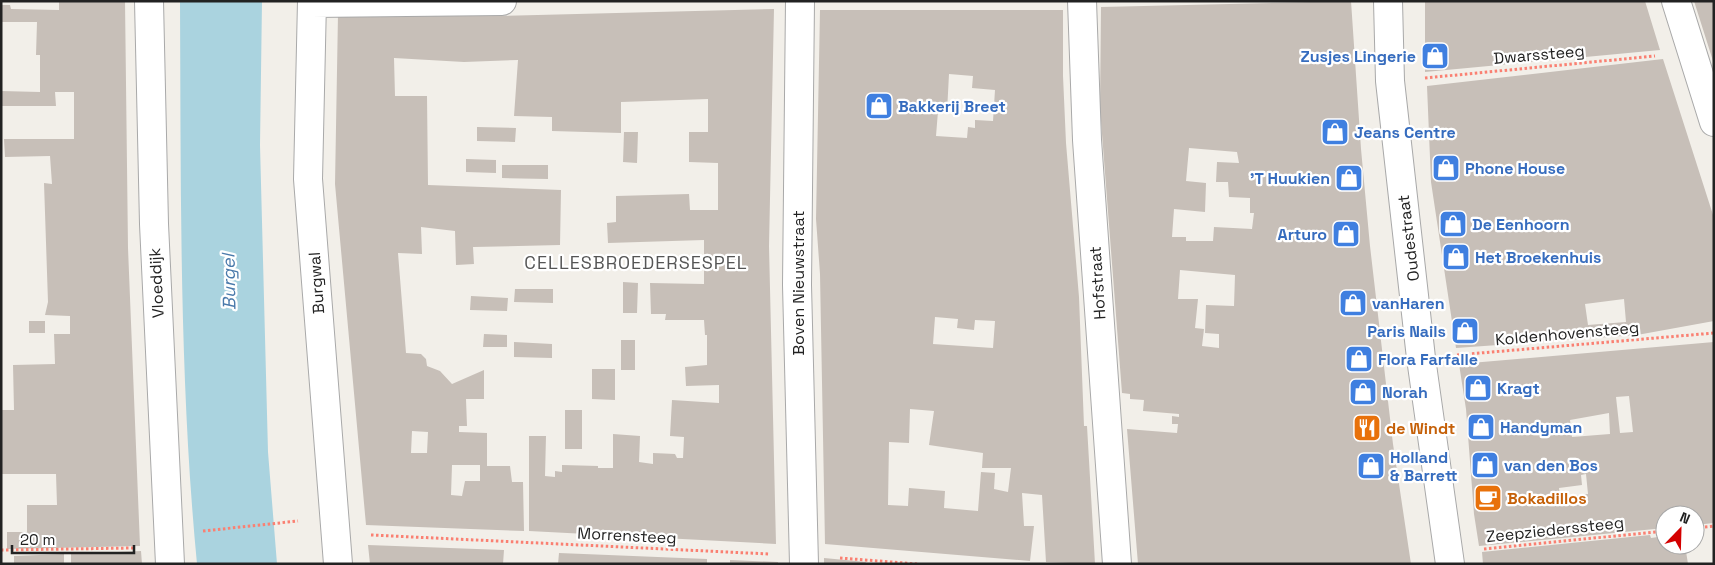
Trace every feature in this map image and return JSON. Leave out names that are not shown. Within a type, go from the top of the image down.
[{"type":"street","name":"Vloeddijk","points":[[149,1],[154,224],[169,555]]},
{"type":"street","points":[[312,2],[502,1]]},
{"type":"street","name":"Boven Nieuwstraat","points":[[800,1],[797,285],[804,560]]},
{"type":"street","name":"Hofstraat","points":[[1082,1],[1087,140],[1117,564]]},
{"type":"street","name":"Oudestraat","points":[[1388,1],[1390,81],[1422,358],[1449,558]]},
{"type":"street","points":[[1676,1],[1714,122]]},
{"type":"street","name":"Burgwal","points":[[312,2],[308,179],[338,564]]},
{"type":"path","name":"Dwarssteeg","points":[[1390,81],[1691,52]]},
{"type":"path","name":"Koldenhovensteeg","points":[[1422,358],[1714,333]]},
{"type":"path","points":[[194,531],[288,522]]},
{"type":"path","name":"Zeepziederssteeg","points":[[1449,558],[1655,532]]},
{"type":"path","name":"Morrensteeg","points":[[335,533],[804,560],[917,564]]},
{"type":"path","points":[[1,550],[169,555]]},
{"type":"water","name":"Burgel","points":[[180,1],[262,1],[260,145],[268,452],[277,564],[197,564],[191,494],[184,353]]},
{"type":"building","points":[[59,1],[125,1],[128,248],[140,546],[7,549],[7,532],[27,532],[27,505],[57,505],[56,474],[1,474],[2,410],[14,410],[13,365],[55,364],[54,334],[70,334],[70,316],[45,315],[48,302],[44,183],[52,184],[50,156],[5,157],[4,139],[74,139],[74,92],[55,92],[56,106],[1,106],[1,91],[40,92],[40,55],[36,55],[37,22],[1,22],[1,5],[10,5],[11,9],[59,10]]},
{"type":"building","points":[[1351,1],[1370,246],[1393,444],[1411,564],[1138,564],[1127,429],[1177,433],[1178,424],[1172,424],[1172,416],[1179,417],[1179,414],[1143,411],[1144,400],[1130,399],[1130,394],[1122,393],[1100,108],[1101,7]],"holes":[[[1189,148],[1237,152],[1239,163],[1217,162],[1216,182],[1228,182],[1229,197],[1250,198],[1250,213],[1254,213],[1252,229],[1214,227],[1213,241],[1186,241],[1186,237],[1172,237],[1174,209],[1205,212],[1206,183],[1186,181]],[[1180,270],[1235,275],[1234,306],[1206,305],[1205,333],[1219,334],[1219,348],[1202,346],[1204,329],[1195,328],[1198,299],[1178,299]]]},
{"type":"building","points":[[1425,1],[1645,1],[1660,50],[1425,72]]},
{"type":"building","points":[[1694,1],[1714,1],[1714,61],[1713,61]]},
{"type":"building","points":[[774,9],[769,246],[776,544],[529,531],[529,436],[546,436],[545,476],[555,477],[555,471],[562,472],[562,465],[613,468],[613,434],[640,436],[639,462],[653,464],[653,453],[675,454],[677,458],[683,458],[684,437],[670,436],[672,400],[719,403],[719,385],[686,386],[685,367],[707,365],[707,335],[705,335],[704,320],[665,320],[666,314],[651,314],[650,283],[704,284],[704,240],[608,243],[607,223],[616,222],[616,196],[689,194],[690,210],[718,210],[718,163],[689,162],[689,132],[708,132],[708,99],[621,102],[621,133],[552,131],[552,117],[514,116],[518,60],[464,62],[394,58],[395,96],[427,96],[428,185],[561,190],[560,245],[473,247],[474,264],[456,265],[455,231],[421,227],[422,254],[398,253],[406,353],[421,354],[426,359],[427,366],[440,371],[452,384],[484,370],[484,399],[466,399],[467,426],[459,426],[459,432],[487,433],[487,466],[510,466],[512,482],[523,482],[524,531],[366,525],[335,184],[338,14],[498,16]],"holes":[[[412,431],[428,432],[427,453],[411,453]],[[452,465],[480,465],[480,481],[465,481],[462,496],[451,495]]]},
{"type":"building","points":[[820,10],[1063,10],[1066,143],[1079,297],[1084,426],[1087,426],[1095,564],[1046,562],[1042,495],[1022,493],[1024,526],[1034,526],[1030,561],[825,544],[820,274],[816,219]],"holes":[[[949,74],[973,76],[972,88],[995,90],[993,121],[975,120],[975,128],[968,127],[967,138],[936,136],[938,111],[947,112]],[[935,317],[958,319],[957,328],[974,330],[975,320],[995,321],[993,348],[933,344]],[[910,409],[934,411],[929,445],[983,453],[982,468],[1011,468],[1008,492],[994,489],[995,473],[981,472],[978,511],[944,508],[945,491],[909,488],[908,506],[888,505],[889,442],[909,443]]]},
{"type":"building","points":[[1663,59],[1714,218],[1714,321],[1637,335],[1456,348],[1431,182],[1427,86]],"holes":[[[1624,299],[1626,322],[1588,325],[1585,304]]]},
{"type":"building","points":[[477,127],[516,128],[515,142],[477,141]]},
{"type":"building","points":[[624,132],[638,132],[637,163],[623,162]]},
{"type":"building","points":[[466,159],[496,160],[496,173],[466,172]]},
{"type":"building","points":[[502,165],[548,165],[548,179],[502,178]]},
{"type":"building","points":[[623,282],[638,283],[637,313],[623,313]]},
{"type":"building","points":[[515,289],[553,289],[553,303],[514,302]]},
{"type":"building","points":[[471,296],[508,298],[507,311],[470,310]]},
{"type":"building","points":[[29,321],[45,321],[45,333],[29,333]]},
{"type":"building","points":[[484,334],[507,335],[507,347],[483,347]]},
{"type":"building","points":[[621,340],[635,340],[635,370],[621,370]]},
{"type":"building","points":[[514,342],[552,344],[552,358],[514,357]]},
{"type":"building","points":[[1714,342],[1714,523],[1705,524],[1705,505],[1655,505],[1655,529],[1479,546],[1474,514],[1466,409],[1459,364]],"holes":[[[1629,396],[1633,432],[1620,433],[1616,397]],[[1609,413],[1610,434],[1572,437],[1570,420]],[[1586,474],[1588,494],[1560,497],[1559,488],[1582,485],[1581,475]]]},
{"type":"building","points":[[592,369],[615,369],[615,400],[592,399]]},
{"type":"building","points":[[565,410],[582,410],[582,449],[565,449]]},
{"type":"building","points":[[1650,535],[1651,538],[1655,537],[1655,555],[1687,555],[1688,564],[1483,564],[1482,552]]},
{"type":"building","points":[[368,545],[504,550],[503,564],[370,564]]},
{"type":"building","points":[[141,551],[142,564],[71,564],[71,554]]},
{"type":"building","points":[[559,553],[707,559],[707,564],[558,564]]},
{"type":"building","points":[[64,554],[64,564],[14,564],[14,556]]},
{"type":"building","points":[[824,558],[866,562],[865,564],[824,564]]},
{"type":"building","points":[[730,560],[778,562],[778,564],[730,564]]},
{"type":"place","name":"Zusjes Lingerie","points":[[1435,56]]},
{"type":"place","name":"Bakkerij Breet","points":[[879,106]]},
{"type":"place","name":"Jeans Centre","points":[[1335,132]]},
{"type":"place","name":"Phone House","points":[[1446,168]]},
{"type":"place","name":"'T Huukien","points":[[1349,178]]},
{"type":"place","name":"De Eenhoorn","points":[[1453,224]]},
{"type":"place","name":"Arturo","points":[[1346,234]]},
{"type":"place","name":"Het Broekenhuis","points":[[1456,257]]},
{"type":"place","name":"vanHaren","points":[[1353,303]]},
{"type":"place","name":"Paris Nails","points":[[1465,331]]},
{"type":"place","name":"Flora Farfalle","points":[[1359,359]]},
{"type":"place","name":"Kragt","points":[[1478,388]]},
{"type":"place","name":"Norah","points":[[1363,392]]},
{"type":"place","name":"Handyman","points":[[1481,427]]},
{"type":"place","name":"de Windt","points":[[1367,428]]},
{"type":"place","name":"van den Bos","points":[[1485,465]]},
{"type":"place","name":"Holland & Barrett","points":[[1371,466]]},
{"type":"place","name":"Bokadillos","points":[[1488,498]]},
{"type":"district","name":"CELLESBROEDERSESPEL","points":[[636,263]]}]
